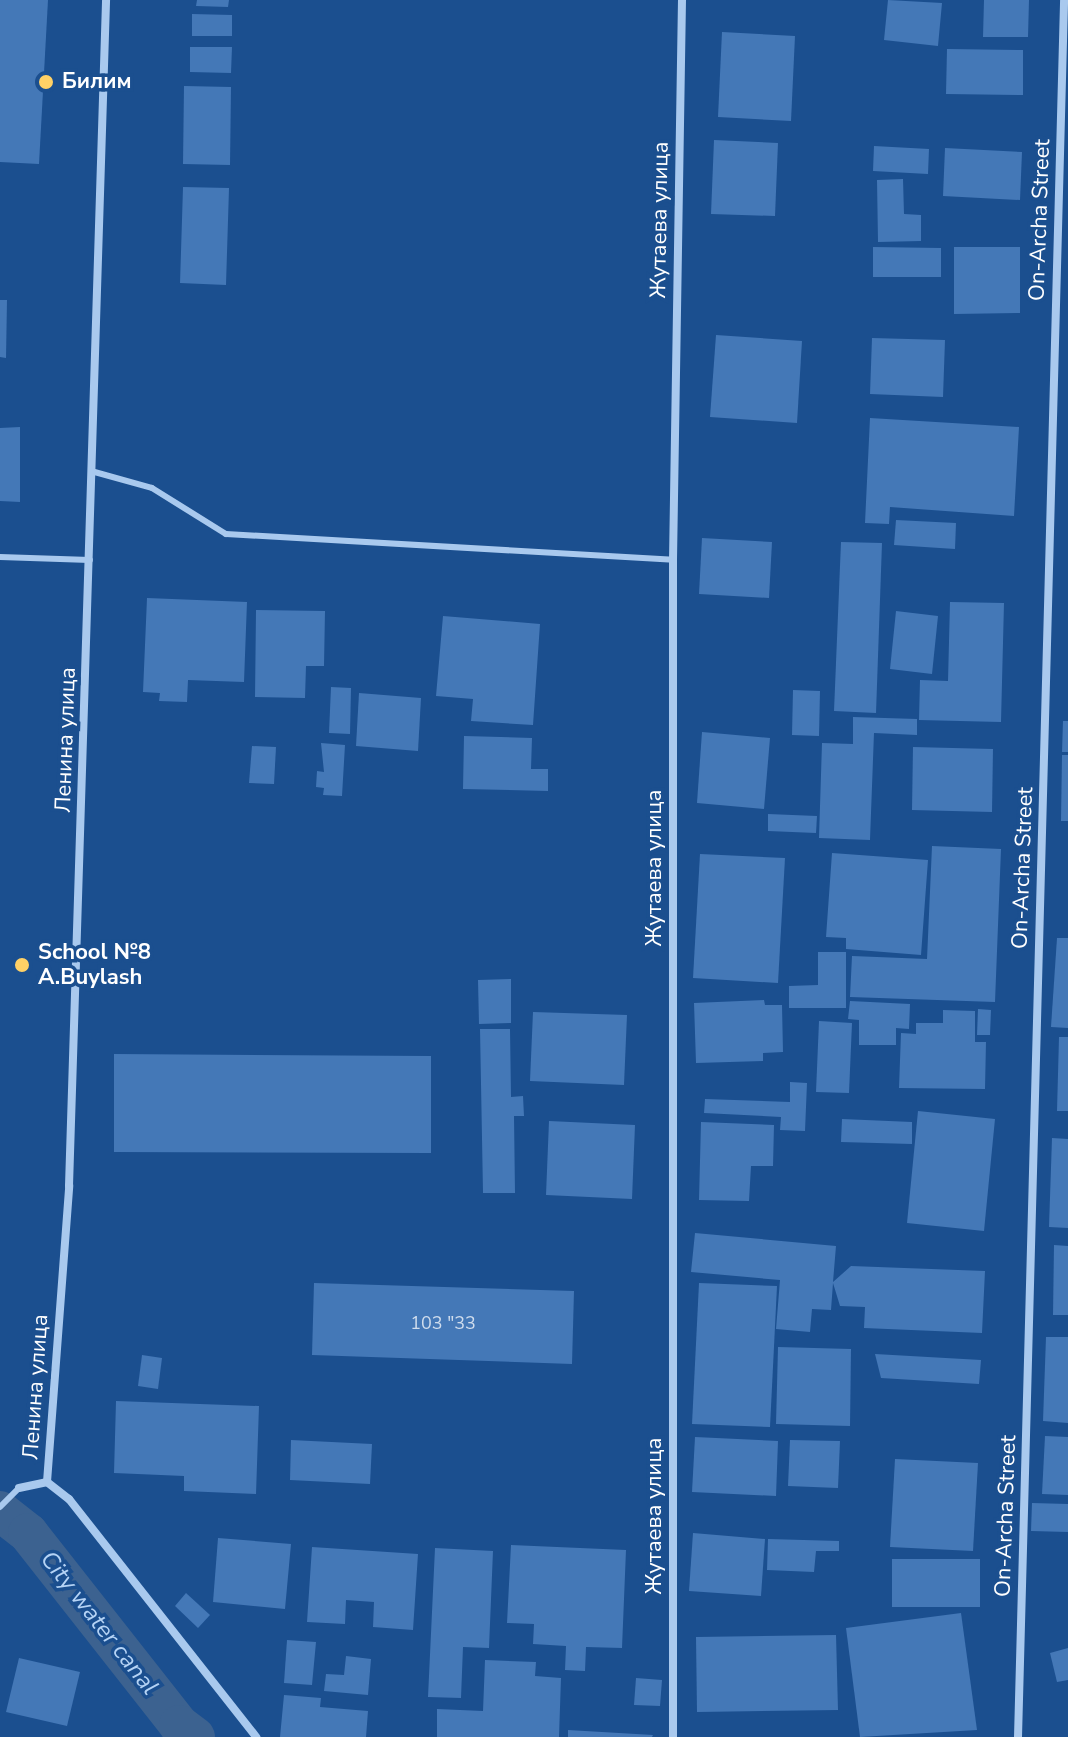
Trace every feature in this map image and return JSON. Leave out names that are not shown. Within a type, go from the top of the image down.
[{"type":"street","name":"Ленина улица","points":[[47,1482],[69,1186],[106,0]]},
{"type":"street","name":"Жутаева улица","points":[[673,1737],[673,560],[682,0]]},
{"type":"street","name":"On-Archa Street","points":[[1018,1737],[1064,0]]},
{"type":"street","points":[[19,1488],[47,1482],[69,1499],[147,1594],[256,1737]]},
{"type":"lane","points":[[91,471],[152,488],[226,534],[673,560]]},
{"type":"lane","points":[[0,557],[90,560]]},
{"type":"lane","points":[[0,1507],[19,1488]]},
{"type":"building","points":[[0,0],[48,0],[39,164],[0,162]]},
{"type":"building","points":[[197,0],[229,0],[228,7],[196,6]]},
{"type":"building","points":[[888,0],[942,3],[938,46],[884,40]]},
{"type":"building","points":[[984,0],[1029,0],[1028,37],[983,37]]},
{"type":"building","points":[[192,14],[232,15],[232,36],[192,36]]},
{"type":"building","points":[[722,32],[795,36],[791,121],[718,117]]},
{"type":"building","points":[[190,47],[232,47],[231,73],[190,72]]},
{"type":"building","points":[[947,49],[1023,50],[1023,95],[946,94]]},
{"type":"building","points":[[184,86],[231,87],[230,165],[183,164]]},
{"type":"building","points":[[714,140],[778,143],[775,216],[711,214]]},
{"type":"building","points":[[874,146],[929,149],[928,174],[873,171]]},
{"type":"building","points":[[945,148],[1022,152],[1020,200],[943,196]]},
{"type":"building","points":[[903,179],[904,214],[921,215],[921,241],[878,242],[877,180]]},
{"type":"building","points":[[183,187],[229,188],[226,285],[180,283]]},
{"type":"building","points":[[873,247],[941,248],[941,277],[873,277]]},
{"type":"building","points":[[954,247],[1020,247],[1020,313],[954,314]]},
{"type":"building","points":[[0,300],[7,300],[6,358],[0,357]]},
{"type":"building","points":[[716,335],[802,341],[797,423],[710,417]]},
{"type":"building","points":[[872,338],[945,340],[943,397],[870,394]]},
{"type":"building","points":[[870,418],[1019,427],[1014,516],[890,507],[889,524],[865,523]]},
{"type":"building","points":[[20,427],[20,502],[0,501],[0,428]]},
{"type":"building","points":[[896,520],[956,523],[955,549],[894,545]]},
{"type":"building","points":[[702,538],[772,542],[769,598],[699,594]]},
{"type":"building","points":[[841,542],[882,543],[876,713],[834,711]]},
{"type":"building","points":[[147,598],[247,602],[244,682],[188,680],[187,702],[159,701],[160,693],[143,692]]},
{"type":"building","points":[[950,602],[1004,603],[1001,722],[919,720],[920,680],[948,681]]},
{"type":"building","points":[[256,610],[325,611],[324,666],[306,666],[305,698],[255,697]]},
{"type":"building","points":[[896,611],[938,616],[932,674],[890,669]]},
{"type":"building","points":[[443,616],[540,624],[533,725],[471,721],[473,699],[436,696]]},
{"type":"building","points":[[331,687],[351,688],[350,734],[329,733]]},
{"type":"building","points":[[793,690],[820,691],[819,736],[792,735]]},
{"type":"building","points":[[359,693],[421,698],[418,751],[356,746]]},
{"type":"building","points":[[853,717],[917,719],[917,735],[874,733],[870,840],[819,838],[822,743],[853,744]]},
{"type":"building","points":[[1063,721],[1068,721],[1068,752],[1062,752]]},
{"type":"building","points":[[702,732],[770,738],[764,809],[697,803]]},
{"type":"building","points":[[464,736],[532,738],[531,769],[548,769],[548,791],[463,789]]},
{"type":"building","points":[[321,743],[345,745],[342,796],[323,795],[324,788],[316,787],[317,771],[324,772]]},
{"type":"building","points":[[252,746],[276,747],[274,784],[249,783]]},
{"type":"building","points":[[913,747],[993,749],[992,812],[912,810]]},
{"type":"building","points":[[1062,755],[1068,755],[1068,821],[1061,821]]},
{"type":"building","points":[[768,814],[817,816],[816,833],[768,831]]},
{"type":"building","points":[[932,846],[1001,849],[995,1002],[850,997],[852,956],[927,959]]},
{"type":"building","points":[[832,853],[928,860],[921,955],[846,949],[846,938],[826,937]]},
{"type":"building","points":[[700,854],[785,858],[778,983],[693,978]]},
{"type":"building","points":[[1057,938],[1068,938],[1068,1028],[1051,1027]]},
{"type":"building","points":[[818,952],[846,952],[846,1008],[789,1008],[789,986],[818,985]]},
{"type":"building","points":[[511,979],[511,1023],[479,1024],[478,980]]},
{"type":"building","points":[[764,1000],[765,1005],[782,1005],[783,1052],[763,1053],[763,1061],[696,1063],[694,1003]]},
{"type":"building","points":[[850,1001],[910,1004],[909,1029],[896,1028],[896,1045],[859,1045],[859,1020],[848,1019]]},
{"type":"building","points":[[978,1009],[991,1010],[990,1035],[977,1035]]},
{"type":"building","points":[[943,1010],[975,1011],[975,1042],[986,1042],[985,1089],[899,1088],[901,1033],[916,1034],[916,1023],[943,1023]]},
{"type":"building","points":[[533,1012],[627,1015],[624,1085],[530,1081]]},
{"type":"building","points":[[819,1021],[852,1023],[849,1093],[816,1092]]},
{"type":"building","points":[[480,1029],[510,1029],[511,1097],[523,1096],[524,1116],[514,1116],[515,1193],[483,1193]]},
{"type":"building","points":[[1059,1037],[1068,1037],[1068,1111],[1057,1111]]},
{"type":"building","points":[[114,1054],[431,1056],[431,1153],[114,1152]]},
{"type":"building","points":[[790,1082],[807,1083],[805,1131],[780,1130],[781,1117],[704,1113],[705,1099],[790,1102]]},
{"type":"building","points":[[918,1111],[995,1119],[984,1231],[907,1223]]},
{"type":"building","points":[[842,1119],[912,1122],[912,1144],[841,1142]]},
{"type":"building","points":[[549,1121],[635,1125],[632,1199],[546,1195]]},
{"type":"building","points":[[701,1122],[774,1125],[773,1166],[751,1166],[749,1201],[699,1200]]},
{"type":"building","points":[[1052,1138],[1068,1139],[1068,1228],[1049,1227]]},
{"type":"building","points":[[695,1233],[836,1246],[833,1282],[851,1266],[985,1271],[982,1333],[864,1328],[865,1307],[840,1306],[833,1283],[831,1310],[812,1309],[810,1332],[776,1329],[780,1280],[691,1272]]},
{"type":"building","points":[[1054,1245],[1068,1246],[1068,1315],[1053,1315]]},
{"type":"building","points":[[314,1283],[574,1291],[572,1364],[312,1355]]},
{"type":"building","points":[[699,1283],[777,1286],[770,1427],[692,1424]]},
{"type":"building","points":[[1046,1337],[1068,1337],[1068,1423],[1043,1421]]},
{"type":"building","points":[[778,1347],[851,1349],[850,1426],[776,1424]]},
{"type":"building","points":[[875,1354],[981,1360],[979,1384],[881,1378]]},
{"type":"building","points":[[142,1355],[162,1358],[158,1389],[138,1386]]},
{"type":"building","points":[[116,1401],[259,1406],[256,1494],[184,1491],[184,1476],[114,1473]]},
{"type":"building","points":[[1045,1436],[1068,1437],[1068,1495],[1042,1494]]},
{"type":"building","points":[[695,1437],[778,1441],[776,1496],[692,1492]]},
{"type":"building","points":[[291,1440],[372,1444],[370,1484],[290,1480]]},
{"type":"building","points":[[790,1440],[840,1441],[838,1488],[788,1486]]},
{"type":"building","points":[[895,1459],[978,1463],[973,1551],[890,1547]]},
{"type":"building","points":[[1032,1503],[1068,1504],[1068,1532],[1031,1531]]},
{"type":"building","points":[[693,1533],[765,1539],[761,1596],[689,1591]]},
{"type":"building","points":[[218,1538],[291,1544],[285,1609],[213,1602]]},
{"type":"building","points":[[768,1539],[839,1541],[839,1551],[816,1551],[814,1572],[767,1570]]},
{"type":"building","points":[[511,1545],[626,1550],[622,1648],[586,1647],[585,1671],[565,1670],[566,1646],[533,1644],[534,1624],[507,1623]]},
{"type":"building","points":[[312,1547],[418,1554],[413,1630],[373,1627],[374,1602],[346,1600],[345,1624],[307,1622]]},
{"type":"building","points":[[435,1548],[493,1551],[489,1648],[463,1647],[461,1698],[428,1697]]},
{"type":"building","points":[[892,1559],[980,1559],[980,1607],[892,1607]]},
{"type":"building","points":[[186,1593],[210,1615],[198,1628],[175,1606]]},
{"type":"building","points":[[961,1613],[977,1730],[860,1737],[846,1628]]},
{"type":"building","points":[[836,1635],[838,1710],[697,1712],[696,1637]]},
{"type":"building","points":[[287,1640],[316,1642],[312,1685],[284,1683]]},
{"type":"building","points":[[1068,1648],[1068,1680],[1057,1682],[1050,1653]]},
{"type":"building","points":[[346,1656],[371,1659],[368,1695],[324,1691],[326,1674],[344,1675]]},
{"type":"building","points":[[19,1658],[80,1672],[67,1726],[6,1712]]},
{"type":"building","points":[[485,1660],[536,1662],[535,1676],[561,1678],[559,1737],[437,1737],[437,1709],[483,1711]]},
{"type":"building","points":[[636,1678],[662,1680],[660,1706],[634,1705]]},
{"type":"building","points":[[284,1695],[321,1698],[320,1707],[368,1711],[366,1737],[280,1737]]},
{"type":"building","points":[[568,1730],[653,1735],[568,1737]]},
{"type":"waterway","name":"City water canal","points":[[0,1511],[28,1533],[179,1725],[195,1737]]},
{"type":"place","name":"Билим","points":[[46,82]]},
{"type":"place","name":"School №8 A.Buylash","points":[[22,965]]}]
